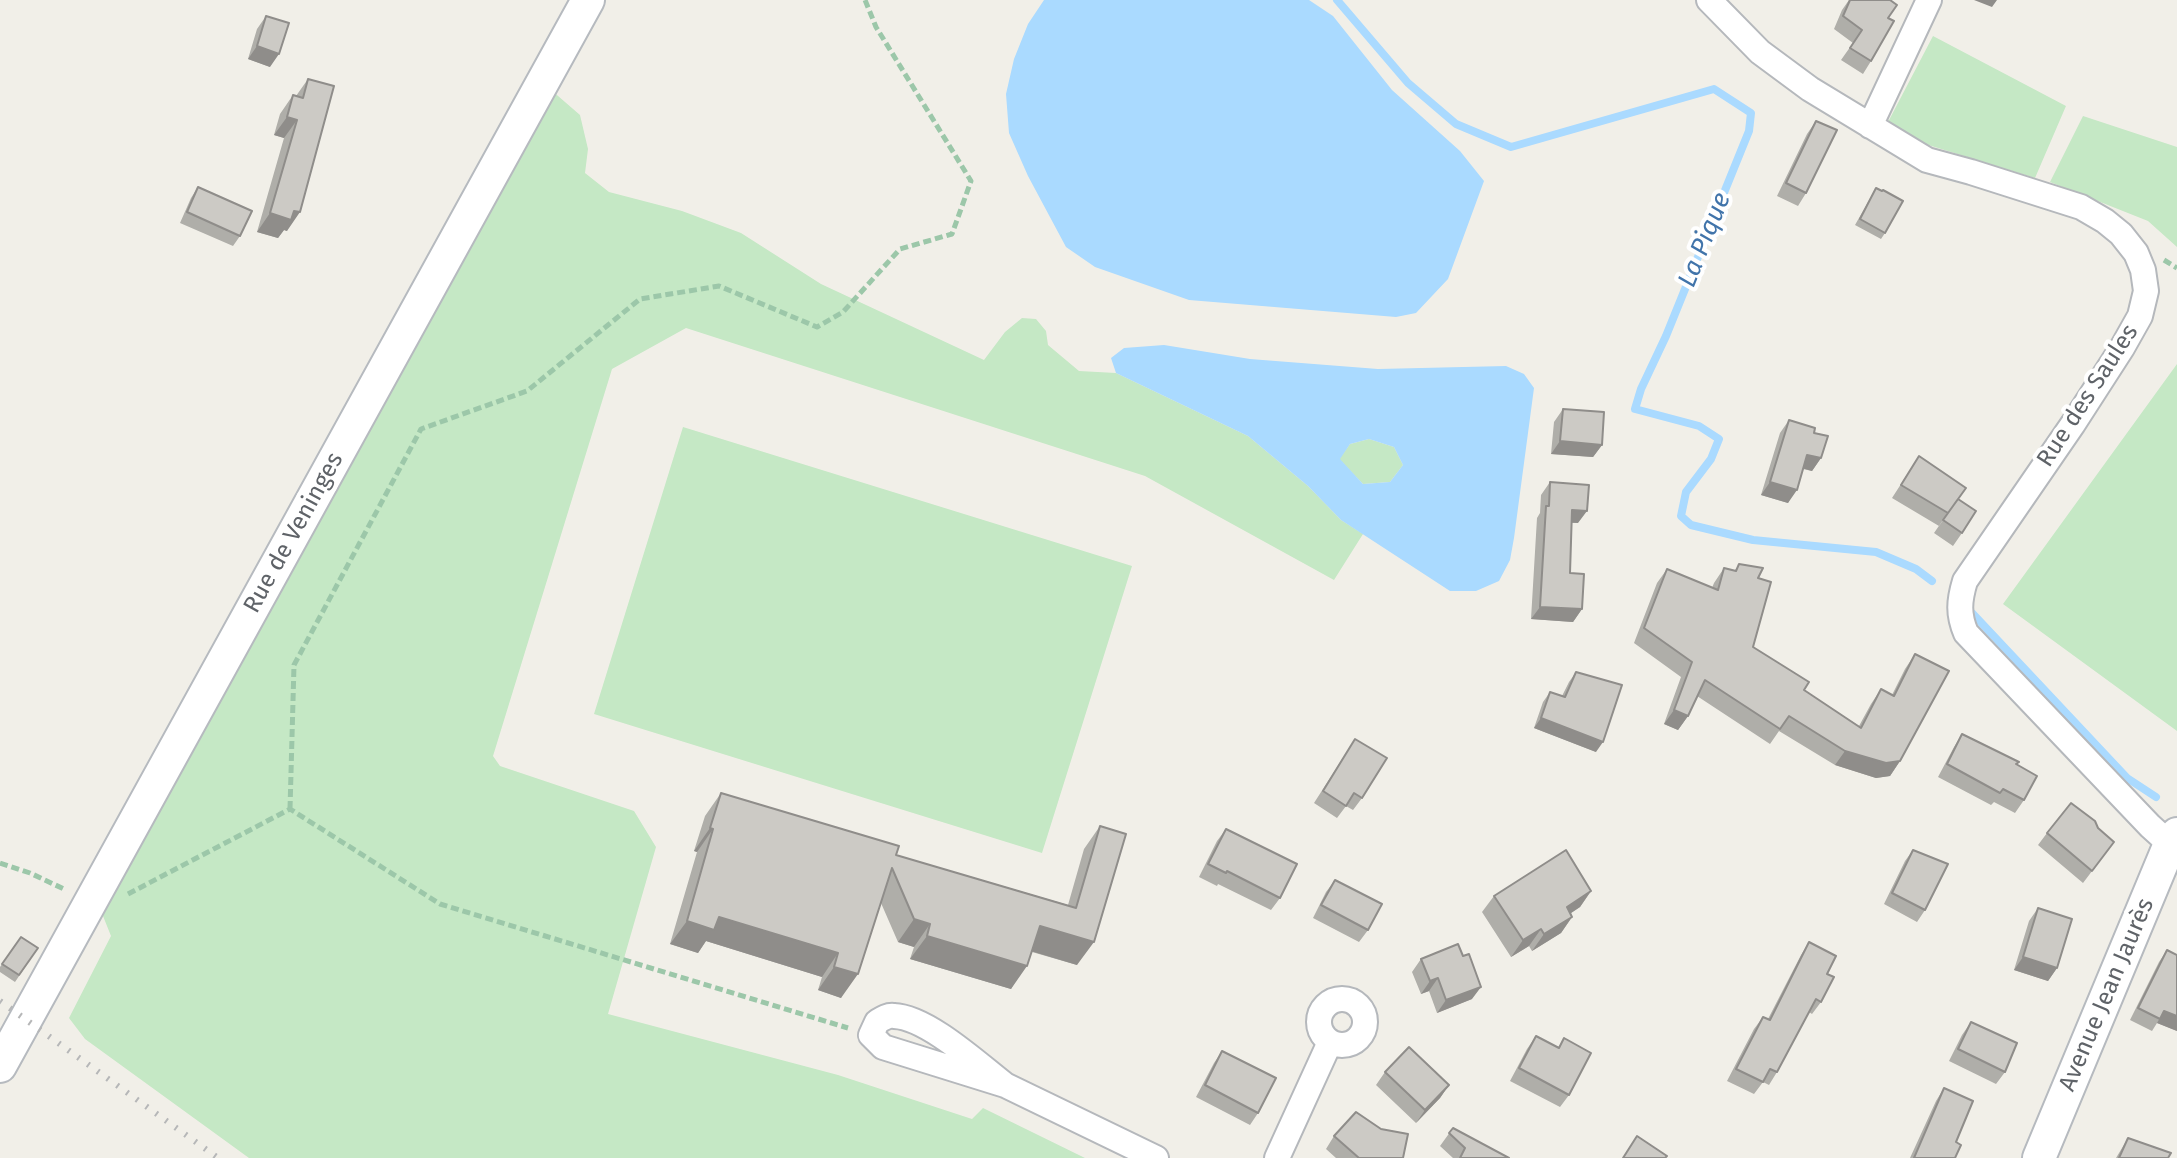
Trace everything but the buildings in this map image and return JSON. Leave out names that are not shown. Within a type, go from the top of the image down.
[{"type":"street","name":"Rue de Veninges","points":[[0,1066],[588,0]]},
{"type":"street","name":"Rue des Saules","points":[[1709,0],[1760,52],[1810,89],[1927,160],[2081,207],[2121,234],[2136,253],[2143,270],[2146,291],[2140,316],[2073,424],[1965,581],[1958,608],[1966,633],[2139,815],[2175,842]]},
{"type":"street","points":[[1870,126],[1929,0]]},
{"type":"street","name":"Avenue Jean Jaurès","points":[[2039,1158],[2175,842]]},
{"type":"street","points":[[1005,1085],[947,1040],[914,1020],[891,1015],[877,1022],[871,1035],[883,1047],[1005,1085],[1156,1158]]},
{"type":"street","points":[[1277,1158],[1330,1042]]},
{"type":"path","points":[[290,809],[294,665],[421,429],[527,391],[640,299],[719,286],[817,327],[843,312],[900,249],[952,234],[971,181],[876,27],[865,0]]},
{"type":"path","points":[[0,863],[91,901],[120,898],[290,809]]},
{"type":"path","points":[[290,809],[440,904],[871,1035]]},
{"type":"green space","points":[[1933,36],[2066,106],[2035,178],[1909,139],[1887,124]]},
{"type":"green space","points":[[550,89],[580,115],[588,149],[585,173],[609,192],[682,211],[741,233],[821,284],[984,360],[1005,332],[1022,318],[1036,319],[1046,331],[1048,345],[1079,371],[1116,373],[1248,436],[1308,486],[1341,520],[1363,534],[1334,580],[1145,476],[686,328],[612,369],[493,756],[500,766],[634,811],[656,847],[608,1014],[838,1075],[972,1119],[983,1108],[1085,1158],[249,1158],[85,1039],[69,1018],[111,936],[101,911]]},
{"type":"green space","points":[[2083,116],[2177,147],[2177,247],[2148,221],[2050,182]]},
{"type":"green space","points":[[2177,364],[2177,731],[2003,604]]},
{"type":"green space","points":[[683,427],[1132,566],[1042,853],[594,714]]},
{"type":"green space","points":[[1369,439],[1394,447],[1403,465],[1390,482],[1363,484],[1339,459],[1350,444]]},
{"type":"water","points":[[1044,0],[1309,0],[1333,16],[1392,90],[1460,151],[1484,181],[1448,279],[1416,313],[1396,317],[1189,300],[1095,267],[1066,247],[1009,133],[1006,94],[1014,59],[1028,24]]},
{"type":"water","points":[[1164,345],[1250,359],[1378,369],[1506,366],[1524,374],[1534,388],[1514,538],[1510,560],[1499,581],[1476,591],[1450,591],[1341,520],[1308,486],[1248,436],[1116,373],[1111,358],[1124,348]],"holes":[[[1369,439],[1394,447],[1403,465],[1390,482],[1363,484],[1340,459],[1350,444]]]},
{"type":"waterway","name":"La Pique","points":[[1337,0],[1408,83],[1456,124],[1511,147],[1714,89],[1751,113],[1749,131],[1635,409],[1699,426],[1719,439],[1711,459],[1686,492],[1681,516],[1691,525],[1753,540],[1876,552],[1916,569],[1932,581]]},
{"type":"waterway","name":"La Pique","points":[[1972,613],[2127,778],[2156,797]]},
{"type":"railway","points":[[0,1001],[218,1158]]}]
